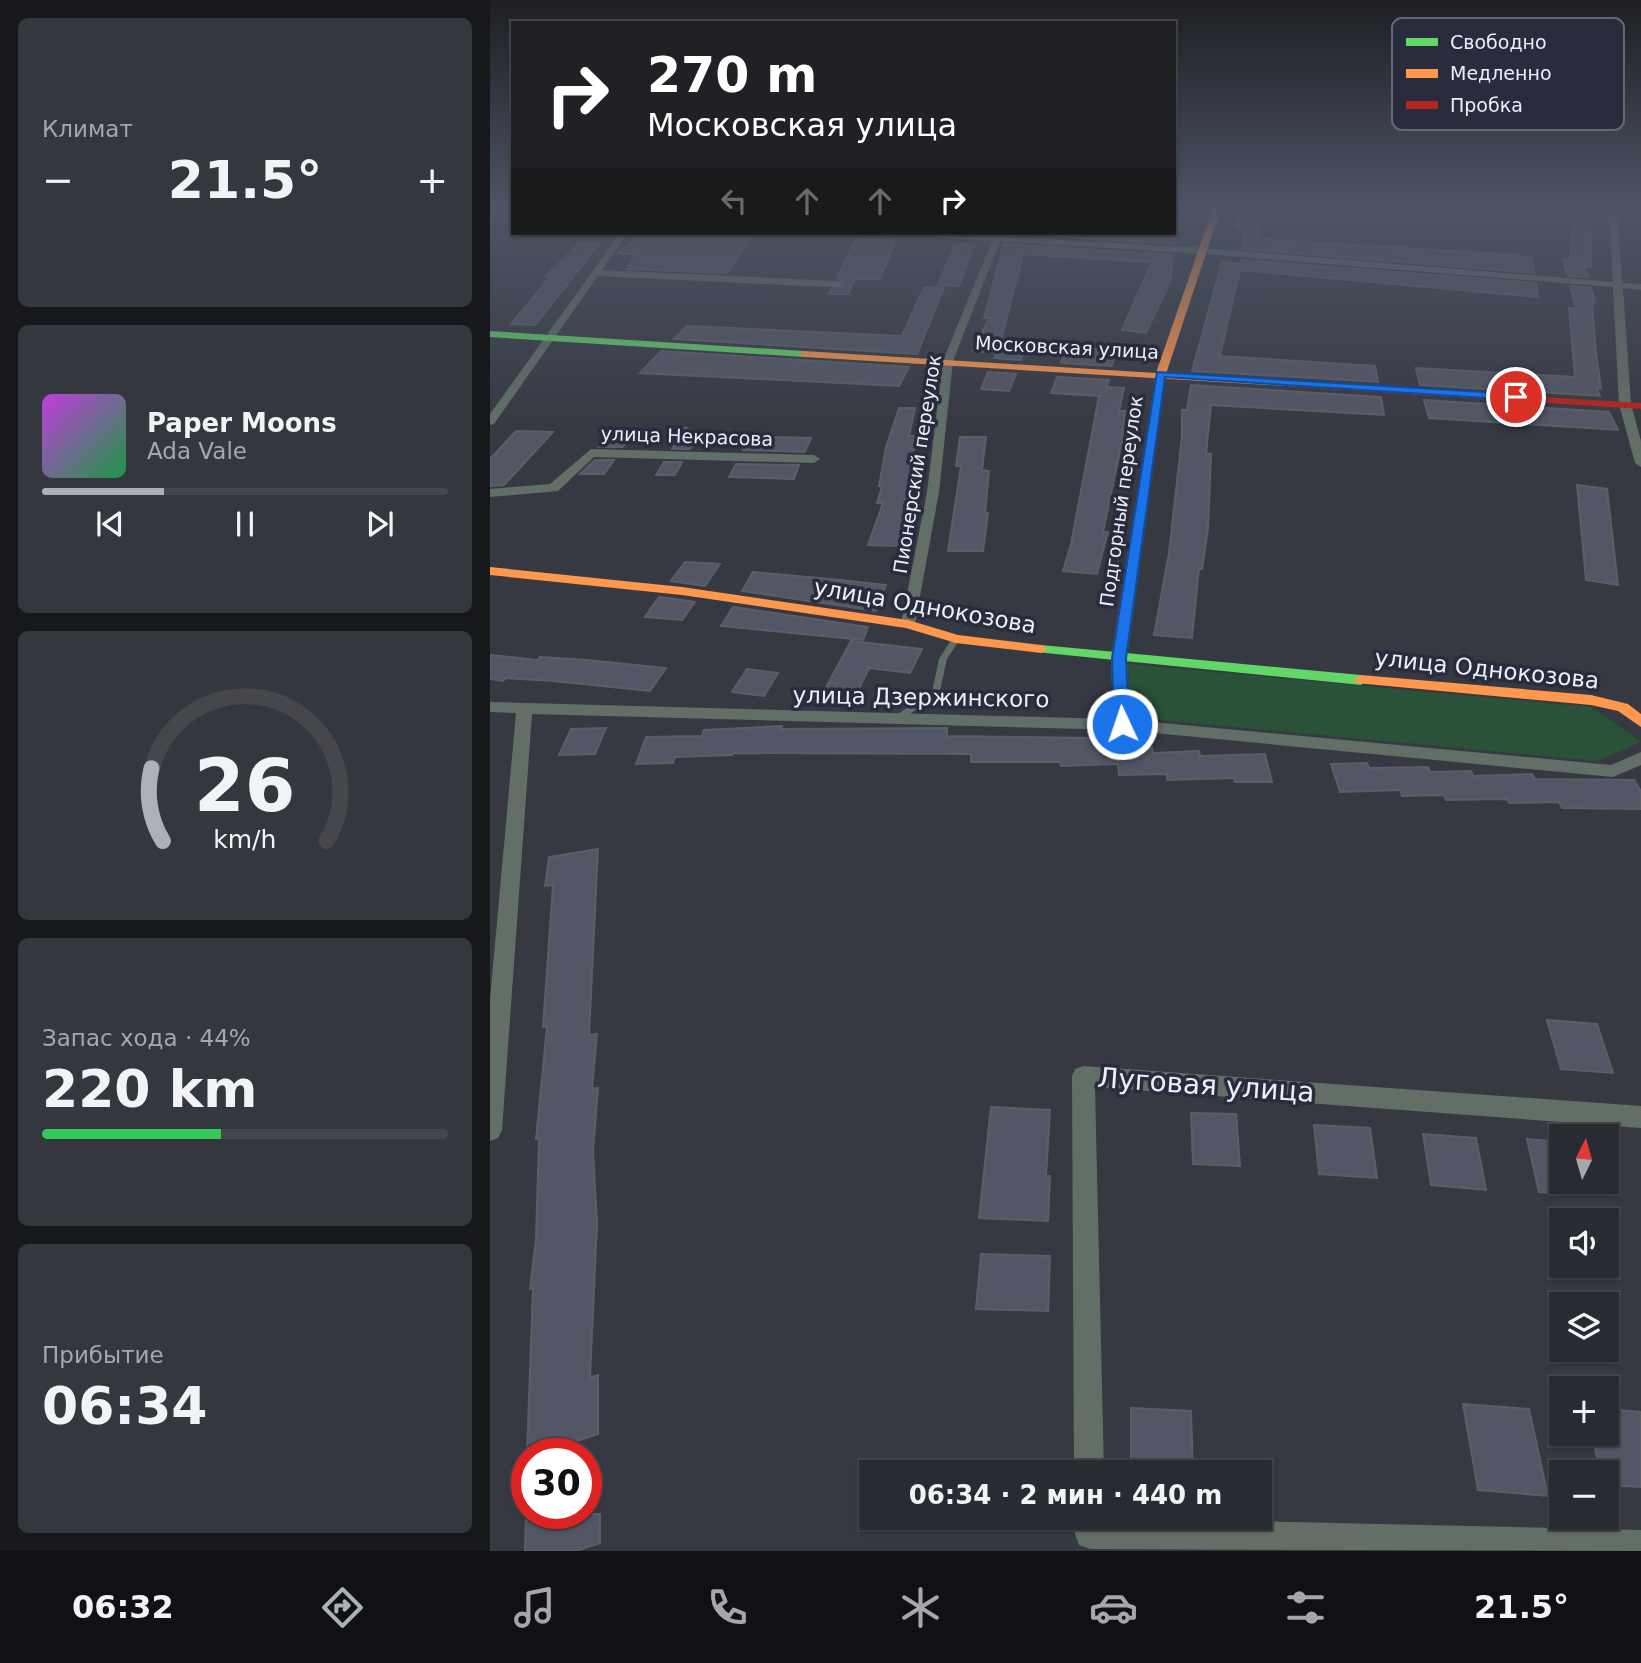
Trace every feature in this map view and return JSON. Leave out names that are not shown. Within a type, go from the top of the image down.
[{"type":"street","points":[[490,422],[591,280]]},
{"type":"street","points":[[714,280],[838,284]]},
{"type":"street","name":"Пионерский переулок","points":[[908,624],[933,492],[948,361],[980,280]]},
{"type":"street","name":"Подгорный переулок","points":[[1122,724],[1119,658],[1161,374],[1194,280]]},
{"type":"street","points":[[1563,280],[1641,287]]},
{"type":"street","points":[[1620,280],[1641,463]]},
{"type":"street","name":"Московская улица","points":[[490,334],[1633,405]]},
{"type":"street","name":"улица Некрасова","points":[[490,493],[554,488],[591,453],[814,459]]},
{"type":"street","name":"улица Однокозова","points":[[490,571],[682,591],[908,624],[956,639],[1119,658],[1591,699],[1623,707],[1641,722]]},
{"type":"street","name":"улица Дзержинского","points":[[490,707],[1122,724],[1613,771],[1641,758]]},
{"type":"street","points":[[490,1130],[524,710]]},
{"type":"street","name":"Луговая улица","points":[[1089,1460],[1083,1076],[1641,1117]]},
{"type":"street","points":[[1090,1530],[1090,1534],[1641,1545]]},
{"type":"lane","points":[[896,719],[936,694],[943,659],[956,639]]},
{"type":"green space","points":[[1128,664],[1592,707],[1641,742],[1597,761],[1130,717]]},
{"type":"building","points":[[547,280],[570,280],[535,325],[511,324]]},
{"type":"building","points":[[840,280],[854,280],[848,294],[829,294],[831,289],[845,285]]},
{"type":"building","points":[[940,280],[961,280],[959,286],[938,285]]},
{"type":"building","points":[[994,280],[1016,280],[1000,345],[1027,345],[1021,360],[994,358],[997,353],[973,351],[989,318],[984,318]]},
{"type":"building","points":[[1144,280],[1170,280],[1146,333],[1122,330]]},
{"type":"building","points":[[1217,280],[1237,280],[1220,356],[1375,366],[1378,382],[1192,371]]},
{"type":"building","points":[[1355,280],[1502,280],[1536,283],[1538,297]]},
{"type":"building","points":[[1570,286],[1591,288],[1595,302],[1592,301],[1601,389],[1596,388],[1600,396],[1420,385],[1416,368],[1575,377],[1569,308],[1576,309]]},
{"type":"building","points":[[924,287],[944,288],[917,354],[674,339],[687,326],[902,336]]},
{"type":"building","points":[[1066,347],[1116,350],[1112,366],[1061,363]]},
{"type":"building","points":[[661,351],[909,367],[899,386],[640,373]]},
{"type":"building","points":[[988,372],[1016,374],[1009,391],[981,389]]},
{"type":"building","points":[[1057,377],[1109,380],[1107,387],[1124,388],[1119,411],[1125,411],[1122,441],[1103,532],[1108,532],[1097,574],[1063,571],[1071,544],[1099,396],[1051,393]]},
{"type":"building","points":[[1191,385],[1381,397],[1384,415],[1211,405],[1206,454],[1211,454],[1208,529],[1202,569],[1199,569],[1192,638],[1154,635],[1169,553],[1182,436],[1182,410],[1187,410]]},
{"type":"building","points":[[1424,400],[1609,412],[1618,430],[1429,418]]},
{"type":"building","points":[[899,408],[915,408],[909,436],[918,436],[913,453],[917,453],[911,491],[897,546],[868,545],[883,503],[877,503],[882,486],[879,486],[886,447]]},
{"type":"building","points":[[685,427],[698,435],[690,449],[672,449]]},
{"type":"building","points":[[516,431],[553,432],[504,485],[490,486],[490,459]]},
{"type":"building","points":[[609,433],[632,433],[623,447],[599,447]]},
{"type":"building","points":[[750,436],[811,438],[805,452],[743,450]]},
{"type":"building","points":[[960,437],[986,437],[982,470],[989,471],[985,513],[988,513],[983,551],[948,551],[961,466],[956,466]]},
{"type":"building","points":[[595,460],[614,460],[604,474],[580,474]]},
{"type":"building","points":[[664,462],[682,462],[675,475],[656,475]]},
{"type":"building","points":[[736,464],[799,465],[794,479],[729,477]]},
{"type":"building","points":[[1577,485],[1607,489],[1618,585],[1586,580]]},
{"type":"building","points":[[685,562],[720,564],[705,586],[671,581]]},
{"type":"building","points":[[753,572],[886,585],[876,611],[742,591]]},
{"type":"building","points":[[659,597],[695,602],[682,620],[645,617]]},
{"type":"building","points":[[733,607],[868,627],[863,640],[721,626]]},
{"type":"building","points":[[851,641],[922,649],[910,673],[869,668],[856,695],[824,691]]},
{"type":"building","points":[[490,655],[538,660],[540,657],[587,660],[666,668],[650,691],[553,681],[506,678],[503,681],[490,679]]},
{"type":"building","points":[[747,669],[778,673],[764,696],[732,692]]},
{"type":"building","points":[[782,726],[781,729],[947,728],[947,736],[1095,738],[1096,749],[1152,747],[1153,753],[1199,751],[1200,756],[1265,754],[1272,782],[1235,782],[1234,778],[1167,780],[1167,774],[1119,775],[1118,764],[1061,766],[1060,762],[971,762],[971,754],[733,753],[675,757],[673,763],[636,764],[646,737],[702,736],[704,730]]},
{"type":"building","points":[[606,728],[595,754],[559,755],[571,729]]},
{"type":"building","points":[[1367,763],[1369,768],[1428,767],[1430,772],[1471,771],[1473,776],[1532,774],[1535,779],[1634,780],[1641,791],[1641,809],[1562,808],[1559,802],[1509,803],[1507,799],[1446,800],[1444,795],[1402,796],[1400,790],[1340,792],[1331,764]]},
{"type":"building","points":[[598,849],[589,1035],[597,1034],[592,1089],[598,1088],[593,1151],[597,1223],[590,1378],[598,1375],[598,1434],[586,1438],[528,1438],[533,1288],[530,1289],[536,1239],[539,1139],[536,1139],[547,1026],[543,1027],[553,885],[545,886],[549,857]]},
{"type":"building","points":[[1547,1020],[1597,1024],[1613,1073],[1561,1069]]},
{"type":"building","points":[[991,1107],[1050,1110],[1046,1176],[1050,1176],[1048,1221],[979,1218]]},
{"type":"building","points":[[1191,1113],[1236,1114],[1240,1166],[1193,1164]]},
{"type":"building","points":[[1314,1125],[1370,1128],[1377,1178],[1319,1174]]},
{"type":"building","points":[[1423,1134],[1476,1138],[1486,1190],[1431,1185]]},
{"type":"building","points":[[1527,1139],[1549,1141],[1549,1193],[1539,1192]]},
{"type":"building","points":[[981,1254],[1050,1256],[1048,1311],[976,1309]]},
{"type":"building","points":[[1463,1404],[1529,1409],[1548,1496],[1478,1490]]},
{"type":"building","points":[[1131,1408],[1191,1411],[1193,1460],[1131,1460]]},
{"type":"building","points":[[1619,1410],[1641,1412],[1641,1487],[1619,1486],[1619,1460],[1598,1460],[1594,1446],[1619,1446]]},
{"type":"building","points":[[526,1529],[600,1529],[600,1543],[576,1551],[525,1551]]},
{"type":"traffic: fast","points":[[490,334],[804,354]]},
{"type":"traffic: fast","points":[[1041,649],[1361,680]]},
{"type":"traffic: slow","points":[[1161,374],[1193,280]]},
{"type":"traffic: slow","points":[[804,354],[1300,385]]},
{"type":"traffic: slow","points":[[490,571],[682,591],[908,624],[956,639],[1041,649]]},
{"type":"traffic: slow","points":[[1361,680],[1591,700],[1623,707],[1641,722]]},
{"type":"traffic: jam","points":[[1300,385],[1641,406]]},
{"type":"route","points":[[1122,724],[1119,658],[1161,374],[1516,397]]}]
